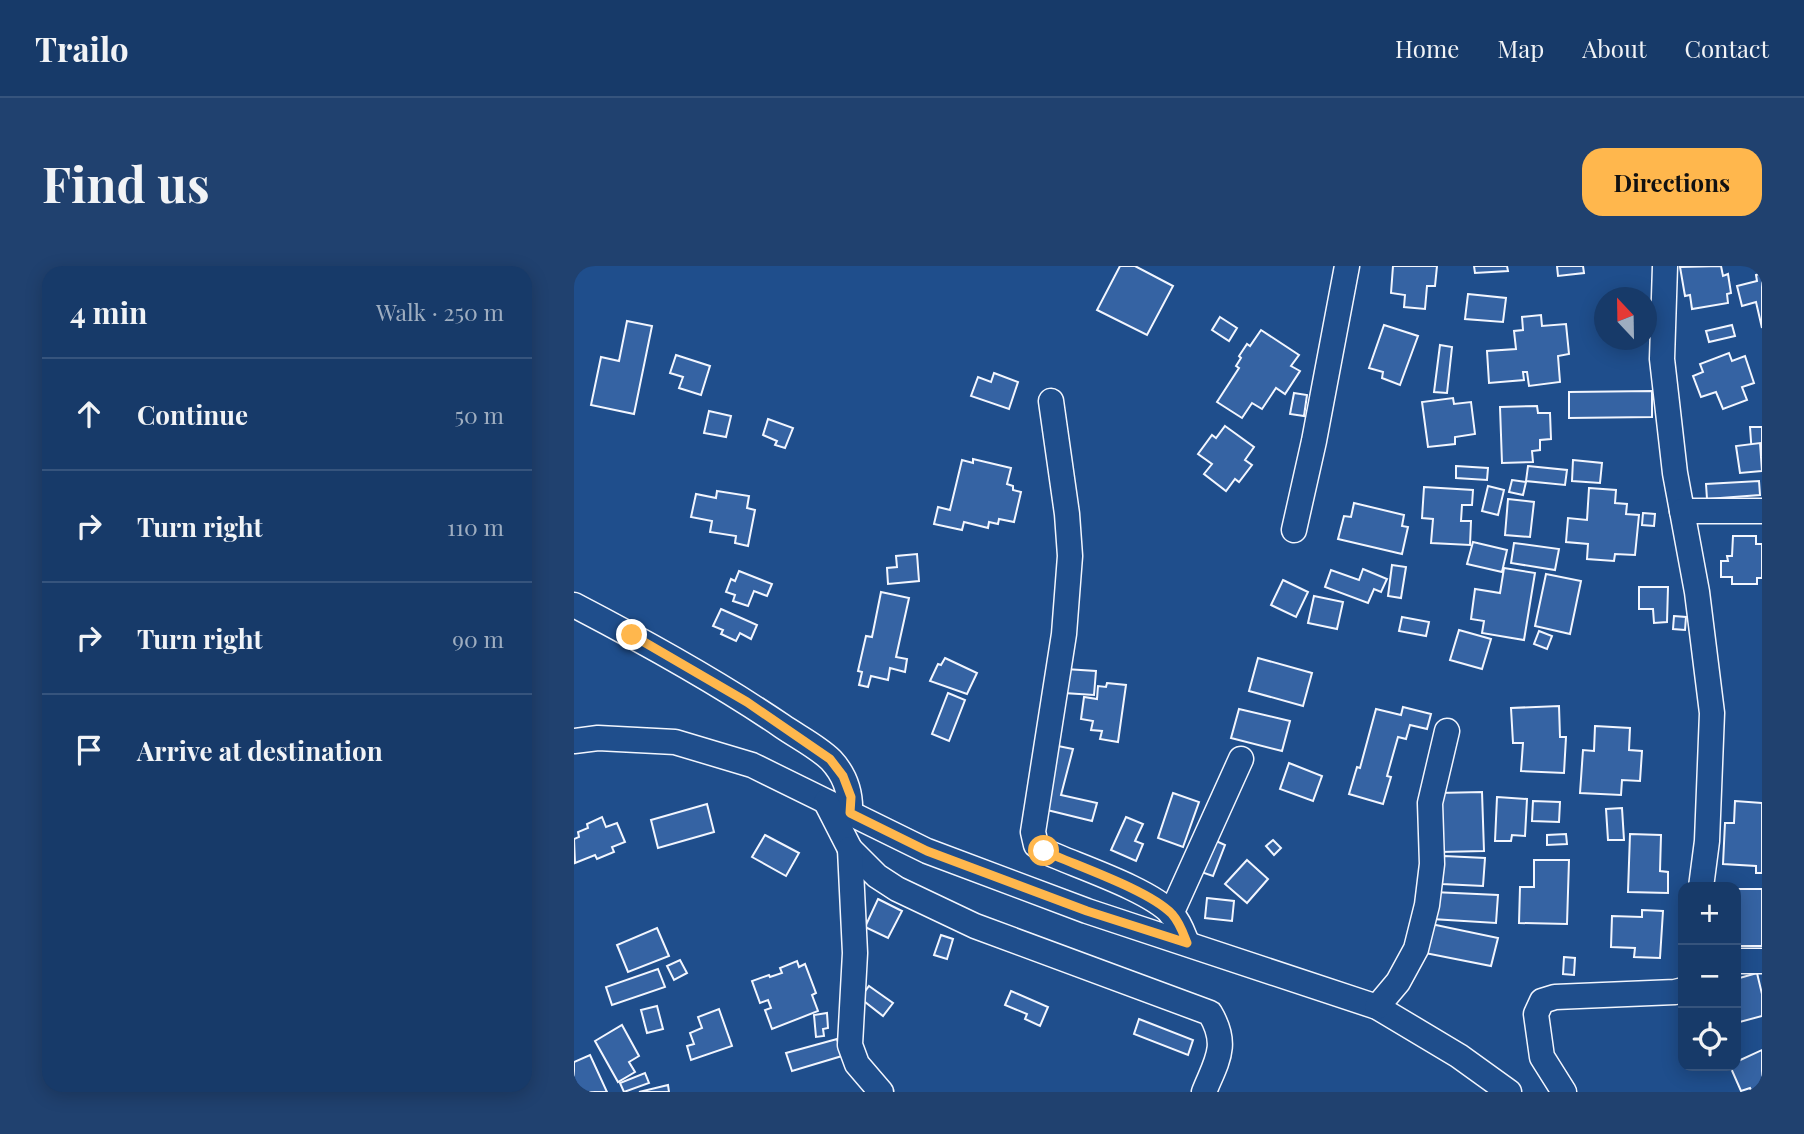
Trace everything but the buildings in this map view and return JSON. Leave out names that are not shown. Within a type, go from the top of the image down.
[{"type":"street","points":[[1294,530],[1317,428],[1347,266]]},
{"type":"street","points":[[1665,266],[1662,359],[1675,473],[1697,592],[1712,713],[1707,841],[1702,882]]},
{"type":"street","points":[[1051,401],[1067,514],[1070,556],[1064,634],[1033,832],[1036,845],[1044,851],[1153,898],[1181,926],[1187,943]]},
{"type":"street","points":[[1682,510],[1762,511]]},
{"type":"street","points":[[574,605],[632,635],[747,702],[830,759],[847,786],[851,797],[850,813]]},
{"type":"street","points":[[1377,1007],[1398,982],[1416,949],[1427,905],[1432,864],[1430,803],[1447,731]]},
{"type":"street","points":[[574,741],[598,738],[675,742],[752,765],[927,851],[1087,911],[1377,1007],[1459,1056],[1509,1092]]},
{"type":"street","points":[[1171,914],[1241,758]]},
{"type":"street","points":[[826,802],[850,849],[877,876],[897,889],[975,926],[1210,1013],[1220,1030],[1220,1053],[1204,1092]]},
{"type":"street","points":[[850,849],[855,953],[850,1045],[857,1064],[881,1092]]},
{"type":"street","points":[[1741,961],[1762,961]]},
{"type":"street","points":[[1564,1092],[1542,1057],[1536,1014],[1542,1001],[1555,997],[1678,991]]},
{"type":"route","points":[[632,635],[747,702],[830,759],[843,776],[851,797],[850,813],[927,851],[1087,911],[1187,943],[1181,926],[1153,898],[1044,851]]}]
